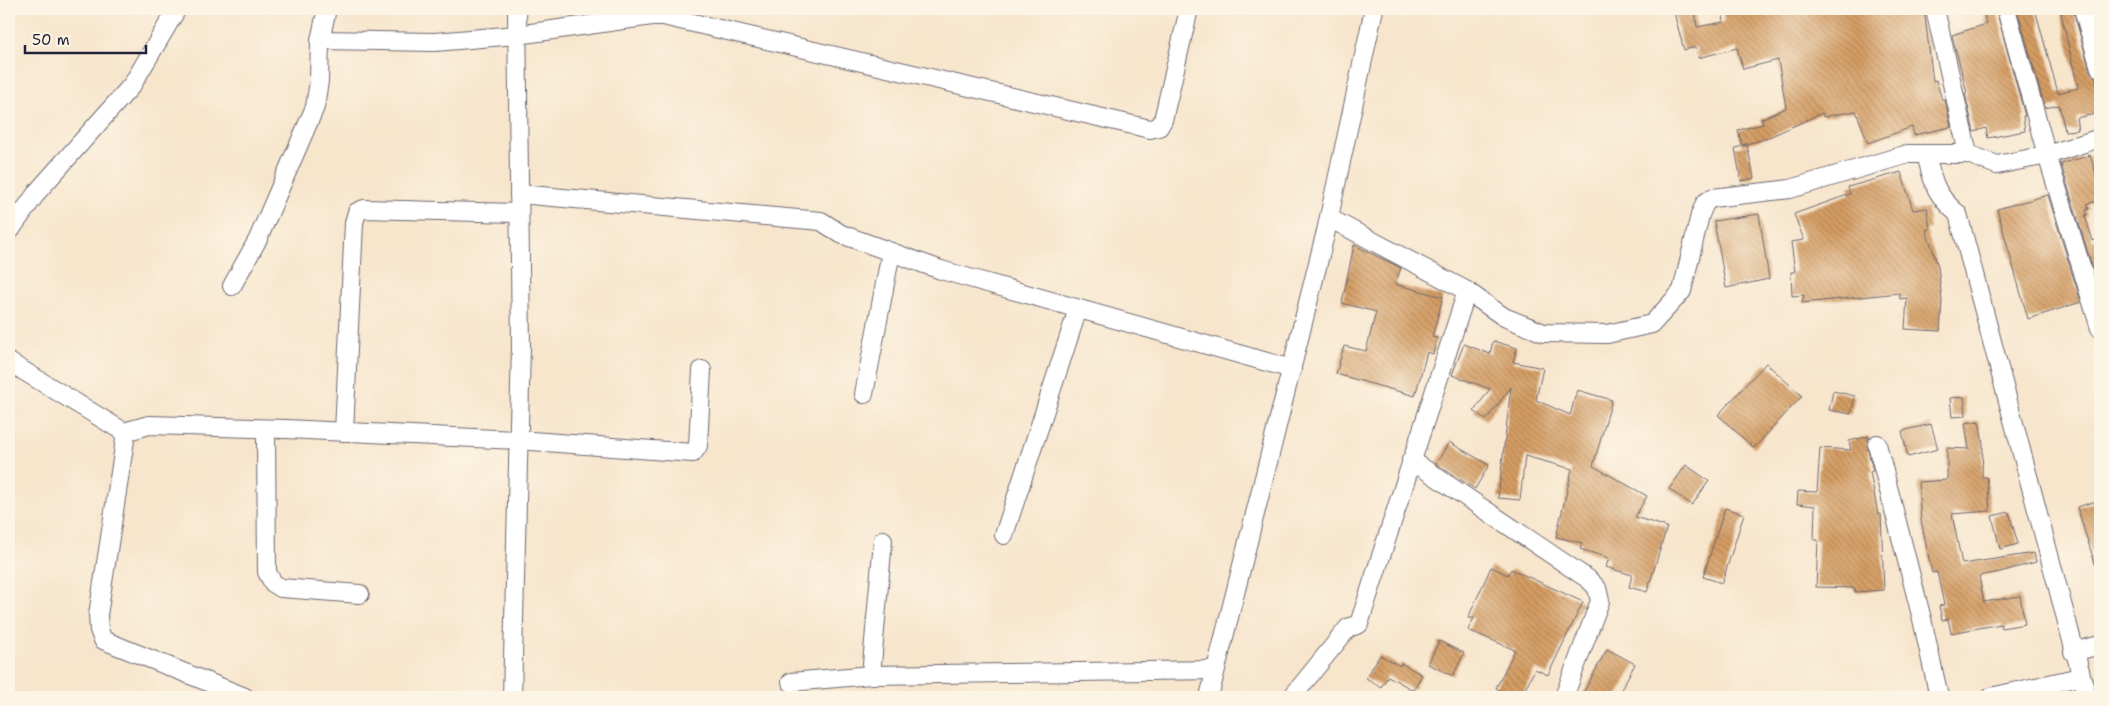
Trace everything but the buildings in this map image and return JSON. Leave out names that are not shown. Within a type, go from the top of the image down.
[{"type":"street","points":[[9,232],[38,191],[132,85],[177,9]]},
{"type":"street","points":[[232,286],[258,239],[315,107],[319,80],[320,40],[327,9]]},
{"type":"street","points":[[512,697],[521,347],[517,9]]},
{"type":"street","points":[[320,40],[435,42],[518,35],[652,16],[679,14],[1150,129],[1159,127],[1163,120],[1189,9]]},
{"type":"street","points":[[1209,697],[1329,218],[1374,9]]},
{"type":"street","points":[[1934,9],[1968,154]]},
{"type":"street","points":[[2006,9],[2047,155],[2100,328]]},
{"type":"street","points":[[2083,9],[2100,68]]},
{"type":"street","points":[[1329,218],[1467,291],[1504,318],[1544,332],[1607,334],[1652,324],[1682,291],[1700,215],[1705,203],[1712,198],[1790,190],[1908,154],[1968,154],[1996,165],[2047,155],[2100,138]]},
{"type":"street","points":[[1926,154],[1934,184],[1943,202],[1958,214],[2073,652],[2087,697]]},
{"type":"street","points":[[519,194],[821,221],[841,234],[940,270],[1292,369]]},
{"type":"street","points":[[344,432],[354,223],[357,212],[364,209],[519,213]]},
{"type":"street","points":[[864,394],[891,252]]},
{"type":"street","points":[[1292,697],[1348,628],[1359,624],[1467,291]]},
{"type":"street","points":[[1004,535],[1078,309]]},
{"type":"street","points":[[9,362],[124,432],[149,425],[266,429],[518,440],[693,453],[698,446],[702,370]]},
{"type":"street","points":[[266,429],[267,572],[273,582],[281,588],[360,594]]},
{"type":"street","points":[[124,432],[125,440],[98,615],[99,630],[103,640],[245,697]]},
{"type":"street","points":[[1877,444],[1922,619],[1939,697]]},
{"type":"street","points":[[1412,460],[1597,588],[1600,601],[1564,697]]},
{"type":"street","points":[[872,675],[883,540]]},
{"type":"street","points":[[2073,652],[2100,645]]},
{"type":"street","points":[[791,682],[872,675],[1215,670]]},
{"type":"street","points":[[1990,697],[2080,677]]}]
